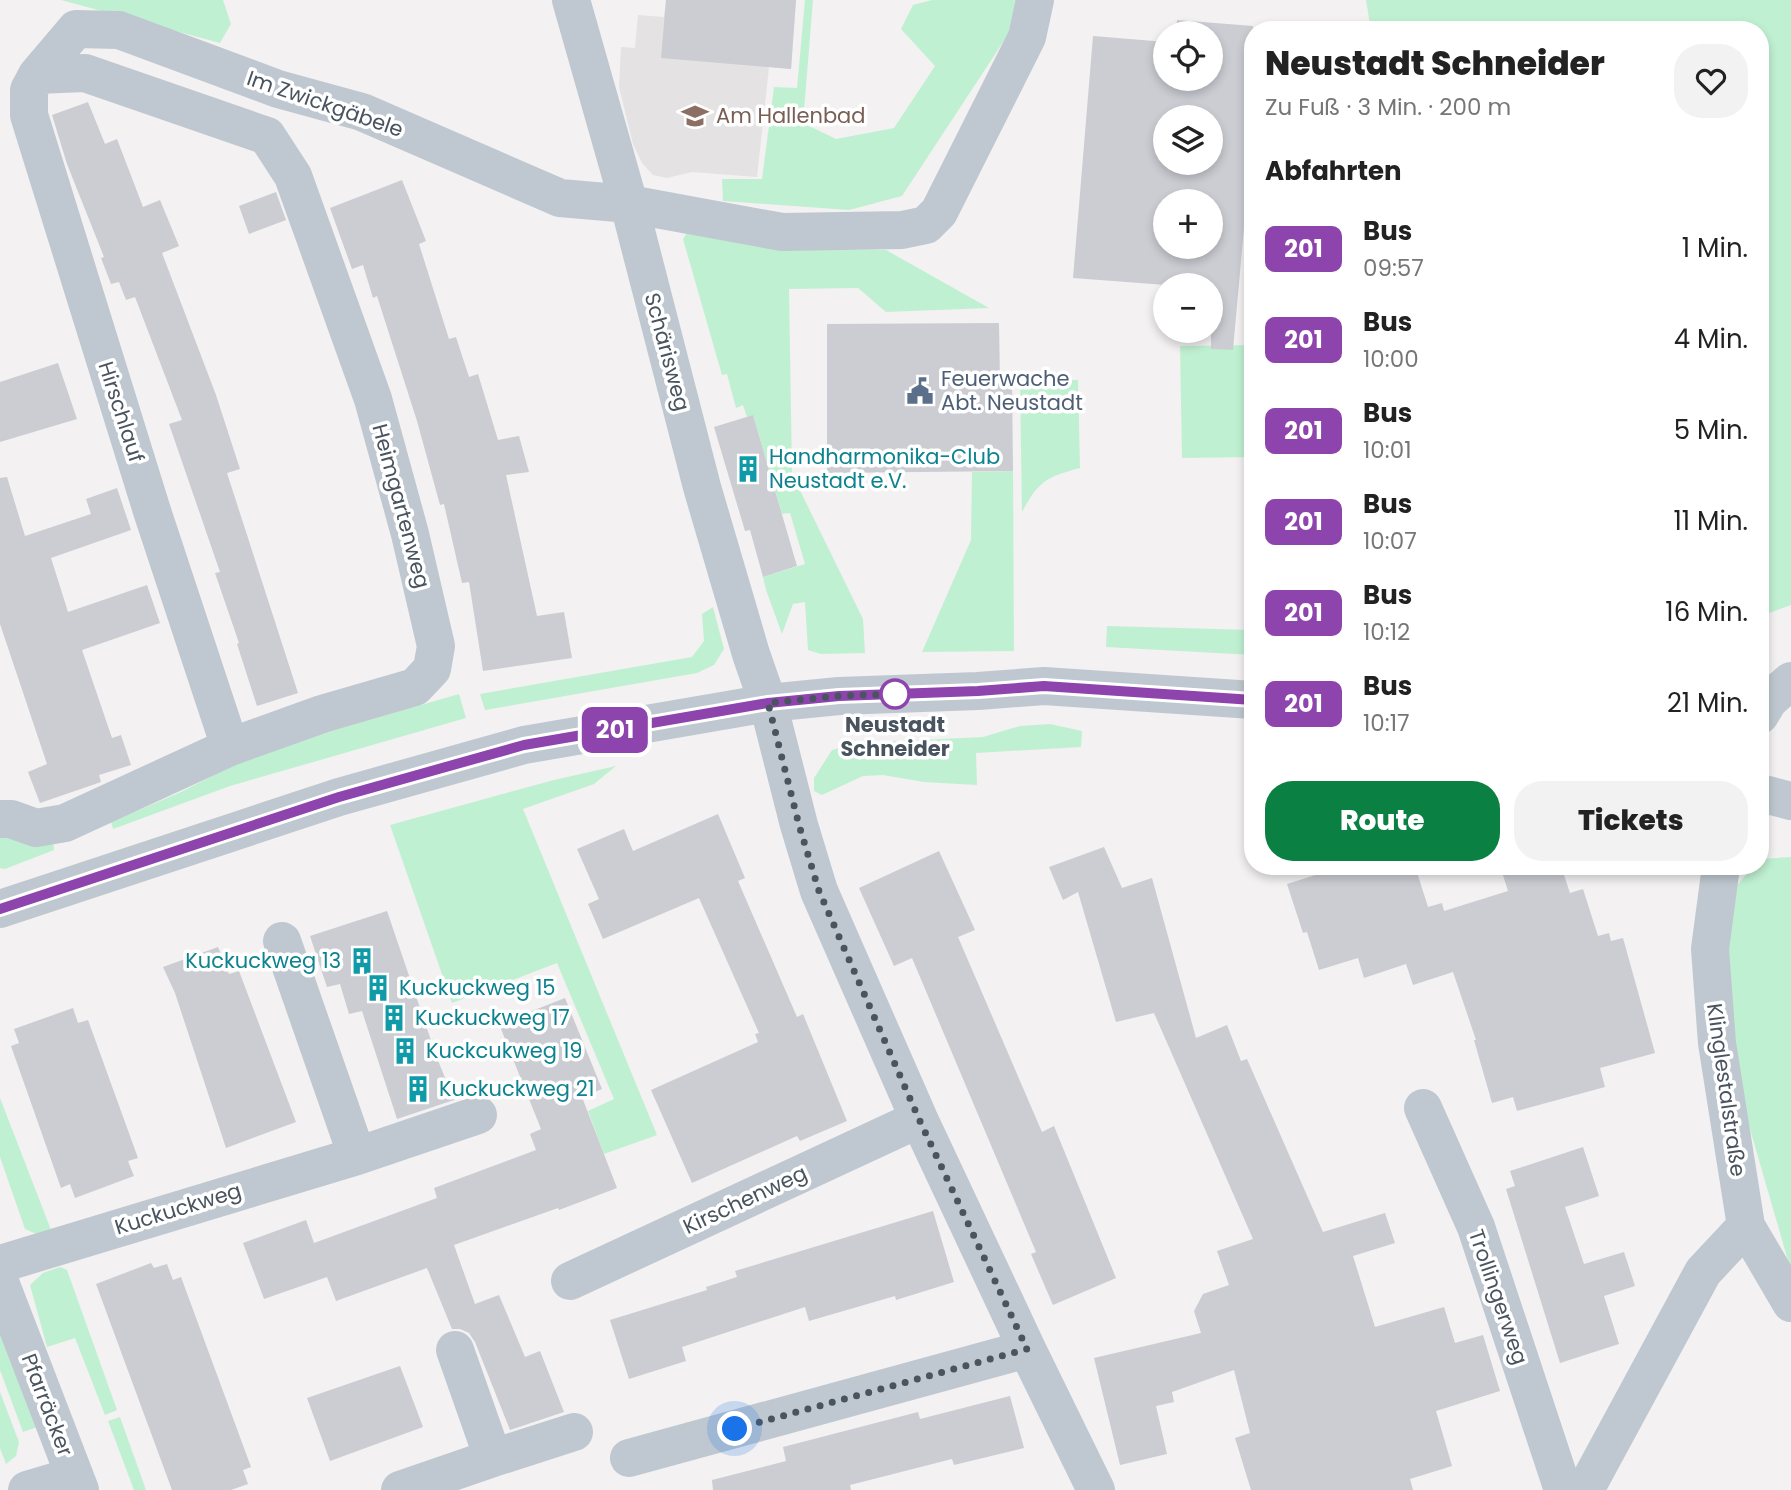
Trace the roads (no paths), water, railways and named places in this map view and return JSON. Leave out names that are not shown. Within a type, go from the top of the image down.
[{"type":"street","name":"Schärisweg","points":[[571,0],[629,204],[702,487],[768,703],[819,891],[919,1119],[1096,1490]]},
{"type":"street","points":[[629,204],[782,232],[902,230],[926,225],[939,212],[1027,37],[1035,0]]},
{"type":"street","name":"Im Zwickgäbele","points":[[37,75],[76,29],[119,30],[278,89],[362,112],[560,198],[629,204]]},
{"type":"street","name":"Heimgartenweg","points":[[0,819],[11,819],[36,828],[65,823],[230,747],[415,687],[432,669],[436,646],[410,534],[373,399],[293,176],[267,136],[86,73],[37,75]]},
{"type":"street","name":"Hirschlauf","points":[[37,75],[29,90],[29,115],[152,511],[230,747]]},
{"type":"street","points":[[1769,700],[1791,681]]},
{"type":"street","points":[[0,909],[339,797],[524,745],[768,703],[839,696],[1044,686],[1244,699]]},
{"type":"street","points":[[1769,795],[1791,801]]},
{"type":"street","name":"Klinglestalstraße","points":[[1720,875],[1710,962],[1717,1043],[1746,1226],[1791,1303]]},
{"type":"street","points":[[282,940],[357,1156]]},
{"type":"street","name":"Trollingerweg","points":[[1423,1108],[1476,1227],[1563,1490]]},
{"type":"street","name":"Kuckuckweg","points":[[0,1264],[357,1156],[478,1115]]},
{"type":"street","name":"Kirschenweg","points":[[570,1280],[919,1119]]},
{"type":"street","points":[[1585,1490],[1703,1272],[1746,1226]]},
{"type":"street","name":"Pfarräcker","points":[[0,1282],[77,1483]]},
{"type":"street","points":[[629,1458],[1027,1349]]},
{"type":"street","points":[[456,1350],[493,1458]]},
{"type":"street","points":[[400,1490],[574,1432]]},
{"type":"street","points":[[27,1490],[77,1483]]},
{"type":"place","name":"Am Hallenbad","points":[[695,116]]},
{"type":"place","name":"Feuerwache Abt. Neustadt","points":[[920,391]]},
{"type":"place","name":"Handharmonika-Club Neustadt e.V.","points":[[748,469]]},
{"type":"place","name":"Neustadt Schneider","points":[[895,694]]},
{"type":"place","name":"Kuckuckweg 13","points":[[362,961]]},
{"type":"place","name":"Kuckuckweg 15","points":[[378,988]]},
{"type":"place","name":"Kuckuckweg 17","points":[[394,1018]]},
{"type":"place","name":"Kuckcukweg 19","points":[[405,1051]]},
{"type":"place","name":"Kuckuckweg 21","points":[[418,1089]]}]
